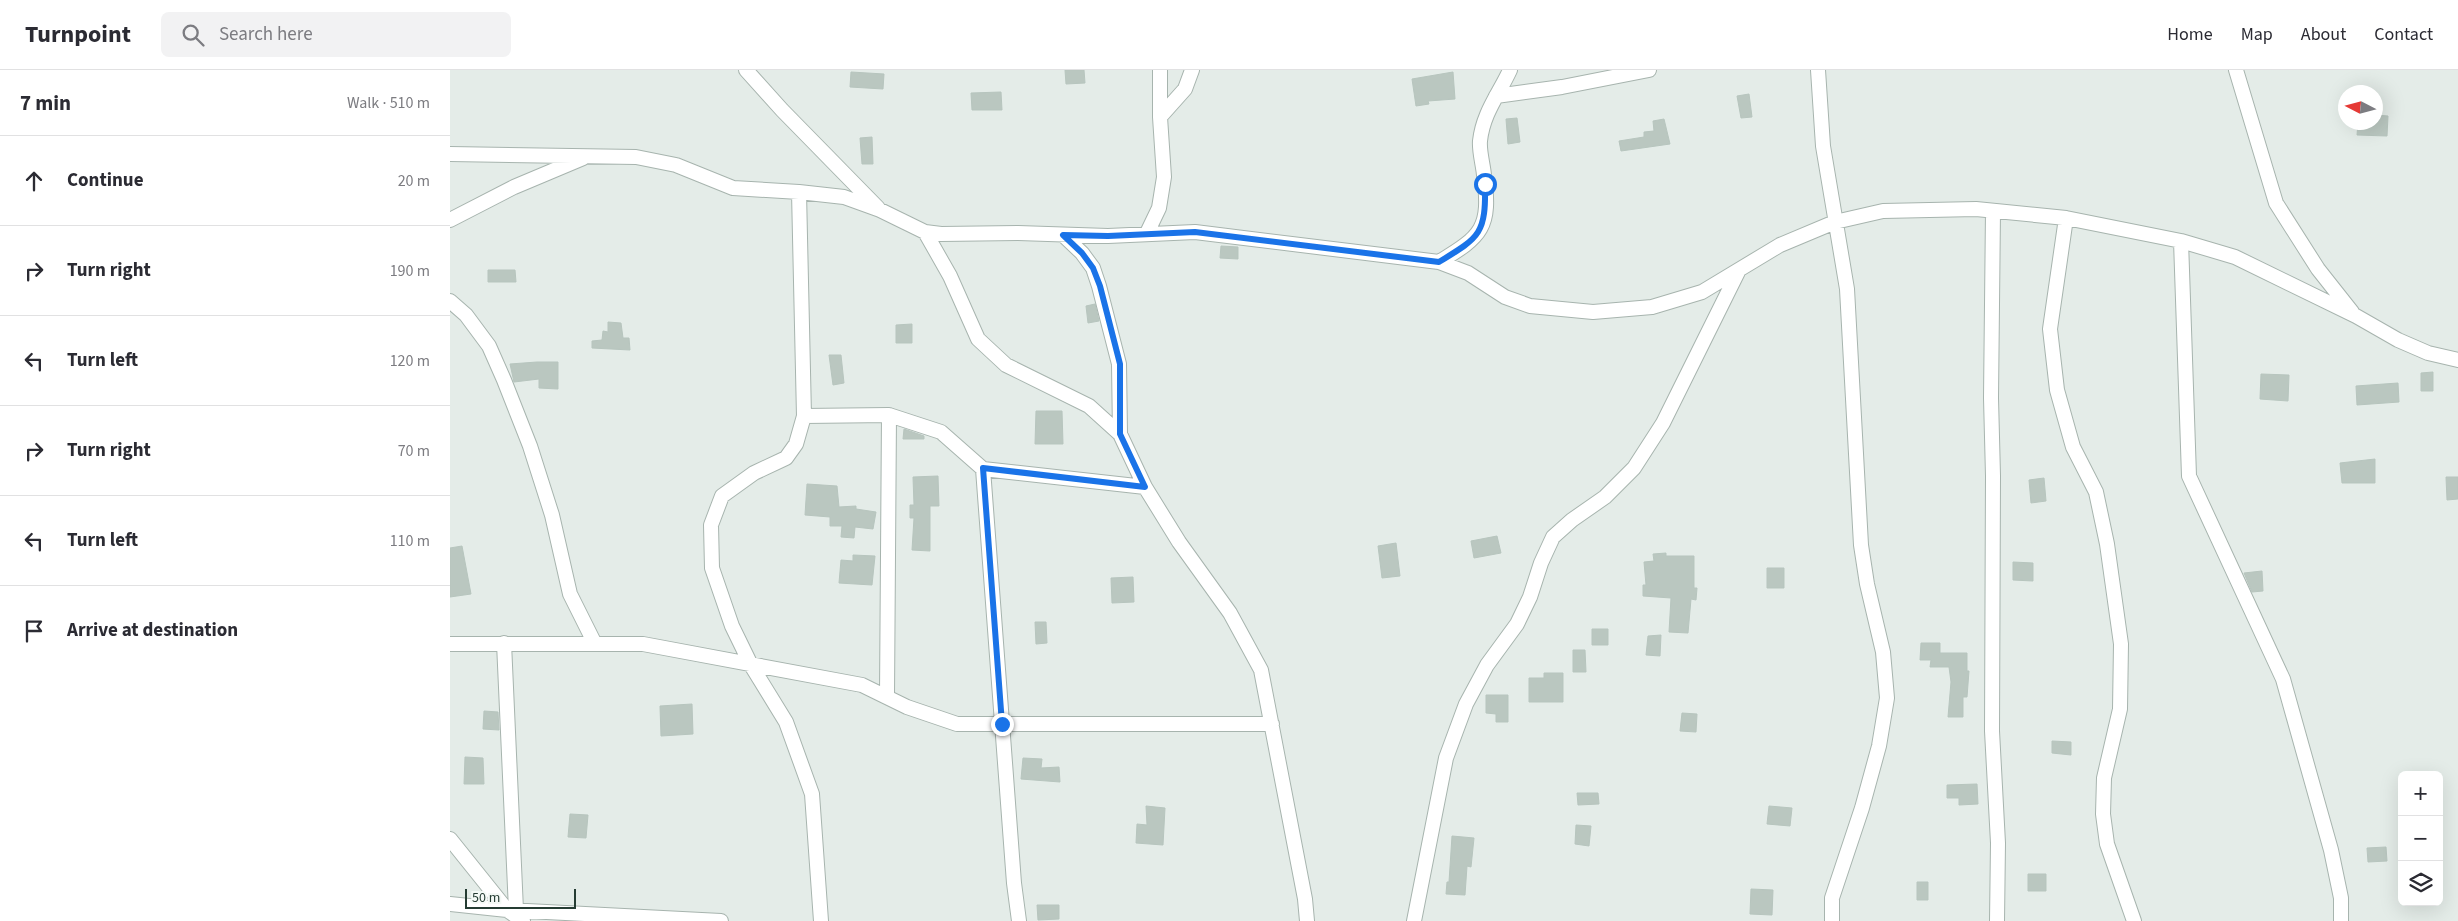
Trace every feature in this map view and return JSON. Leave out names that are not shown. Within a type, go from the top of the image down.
[{"type":"street","points":[[746,70],[782,110],[880,210]]},
{"type":"street","points":[[1147,233],[1159,208],[1164,177],[1160,117],[1160,70]]},
{"type":"street","points":[[1160,117],[1185,89],[1192,70]]},
{"type":"street","points":[[1439,262],[1469,243],[1476,237],[1483,225],[1486,204],[1480,144],[1487,112],[1510,70]]},
{"type":"street","points":[[1496,96],[1562,87],[1649,70]]},
{"type":"street","points":[[1818,70],[1823,146],[1846,289],[1862,545],[1867,584],[1883,652],[1887,698],[1874,764],[1832,898],[1832,921]]},
{"type":"street","points":[[2236,70],[2276,203],[2318,269],[2356,316]]},
{"type":"street","points":[[450,154],[587,156],[660,161],[733,188],[844,197],[880,210],[924,232],[956,236],[1018,233],[1108,236],[1195,232],[1439,262],[1468,273],[1505,298],[1530,306],[1593,312],[1652,307],[1702,292],[1780,245],[1835,222],[1883,211],[1994,211],[2066,218],[2181,241],[2235,257],[2356,316],[2398,340],[2428,353],[2458,360]]},
{"type":"street","points":[[450,220],[514,187],[587,156]]},
{"type":"street","points":[[799,192],[804,416],[796,444],[786,458],[754,473],[722,496],[711,525],[712,568],[732,626],[751,665],[786,722],[812,794],[821,921]]},
{"type":"street","points":[[1994,211],[1991,398],[1993,476],[1992,731],[1998,843],[1997,921]]},
{"type":"street","points":[[2066,218],[2050,329],[2057,390],[2073,447],[2096,492],[2107,544],[2121,644],[2120,700],[2104,778],[2104,814],[2107,844],[2134,921]]},
{"type":"street","points":[[924,232],[950,276],[978,339],[1006,365],[1089,406],[1120,434],[1145,487],[1179,542],[1230,613],[1261,670],[1305,899],[1307,921]]},
{"type":"street","points":[[1063,235],[1082,253],[1093,268],[1100,286],[1120,364],[1120,434]]},
{"type":"street","points":[[2181,241],[2189,476],[2283,679],[2331,850],[2341,898],[2341,921]]},
{"type":"street","points":[[1414,921],[1446,758],[1466,704],[1488,665],[1517,624],[1530,597],[1541,563],[1553,537],[1572,520],[1605,497],[1634,468],[1663,423],[1738,272]]},
{"type":"street","points":[[450,301],[466,315],[489,346],[504,380],[530,446],[552,515],[570,594],[595,644]]},
{"type":"street","points":[[804,416],[889,416],[941,432],[983,468],[1145,487]]},
{"type":"street","points":[[887,696],[889,416]]},
{"type":"street","points":[[983,468],[1019,921]]},
{"type":"street","points":[[504,643],[515,914]]},
{"type":"street","points":[[450,644],[643,644],[862,685],[935,718],[957,724],[1272,724]]},
{"type":"street","points":[[450,839],[515,914]]},
{"type":"street","points":[[450,904],[515,914],[721,921]]},
{"type":"building","points":[[1065,70],[1084,70],[1085,83],[1066,84]]},
{"type":"building","points":[[851,72],[884,74],[883,89],[850,87]]},
{"type":"building","points":[[1453,72],[1455,99],[1428,101],[1429,104],[1416,106],[1412,79]]},
{"type":"building","points":[[1001,92],[1002,110],[972,110],[971,93]]},
{"type":"building","points":[[1749,94],[1752,117],[1741,118],[1737,96]]},
{"type":"building","points":[[2383,116],[2388,116],[2387,136],[2357,135],[2357,130],[2383,130]]},
{"type":"building","points":[[1517,118],[1520,142],[1508,144],[1506,119]]},
{"type":"building","points":[[1664,119],[1670,144],[1621,151],[1619,141],[1644,137],[1644,132],[1654,131],[1653,121]]},
{"type":"building","points":[[872,137],[873,164],[862,164],[860,138]]},
{"type":"building","points":[[1221,246],[1238,247],[1238,259],[1220,258]]},
{"type":"building","points":[[488,270],[515,270],[516,282],[488,282]]},
{"type":"building","points":[[1095,304],[1099,321],[1088,323],[1086,306]]},
{"type":"building","points":[[608,322],[621,323],[623,338],[629,338],[630,350],[592,348],[592,341],[602,340],[603,331],[608,332]]},
{"type":"building","points":[[912,324],[912,343],[896,343],[896,325]]},
{"type":"building","points":[[829,355],[841,355],[844,383],[833,385]]},
{"type":"building","points":[[558,362],[558,389],[539,388],[539,379],[514,382],[510,364]]},
{"type":"building","points":[[2433,372],[2433,391],[2421,391],[2421,373]]},
{"type":"building","points":[[2261,374],[2289,375],[2288,401],[2260,399]]},
{"type":"building","points":[[2398,383],[2399,402],[2357,405],[2356,386]]},
{"type":"building","points":[[1036,411],[1062,411],[1063,444],[1035,444]]},
{"type":"building","points":[[904,429],[924,436],[924,439],[903,439]]},
{"type":"building","points":[[2375,459],[2375,483],[2342,483],[2340,463]]},
{"type":"building","points":[[938,476],[939,506],[930,506],[930,551],[912,550],[914,518],[910,518],[910,505],[914,505],[913,477]]},
{"type":"building","points":[[2446,477],[2458,477],[2458,499],[2447,500]]},
{"type":"building","points":[[2044,478],[2046,501],[2031,503],[2029,480]]},
{"type":"building","points":[[807,484],[837,486],[839,507],[856,506],[856,509],[876,512],[873,529],[855,527],[854,538],[841,537],[842,526],[830,526],[830,517],[805,515]]},
{"type":"building","points":[[1497,536],[1501,553],[1474,558],[1471,541]]},
{"type":"building","points":[[1396,543],[1400,576],[1382,578],[1378,546]]},
{"type":"building","points":[[462,546],[471,594],[450,597],[450,548]]},
{"type":"building","points":[[1666,553],[1666,556],[1694,556],[1694,588],[1697,588],[1696,600],[1691,599],[1688,633],[1669,632],[1671,598],[1643,596],[1643,585],[1646,585],[1644,562],[1654,561],[1653,554]]},
{"type":"building","points":[[853,555],[875,556],[872,585],[839,583],[841,560],[853,561]]},
{"type":"building","points":[[2013,562],[2033,563],[2033,581],[2013,580]]},
{"type":"building","points":[[1767,568],[1784,568],[1784,588],[1767,588]]},
{"type":"building","points":[[2262,571],[2263,591],[2252,592],[2244,573]]},
{"type":"building","points":[[1133,577],[1134,602],[1112,603],[1111,578]]},
{"type":"building","points":[[1035,622],[1046,622],[1047,643],[1036,644]]},
{"type":"building","points":[[1592,629],[1608,629],[1608,645],[1592,645]]},
{"type":"building","points":[[1661,635],[1660,656],[1646,655],[1648,636]]},
{"type":"building","points":[[1921,643],[1940,643],[1940,653],[1967,653],[1967,671],[1969,671],[1967,697],[1963,697],[1963,717],[1948,717],[1951,682],[1949,667],[1930,667],[1931,660],[1920,660]]},
{"type":"building","points":[[1573,650],[1585,650],[1586,672],[1573,672]]},
{"type":"building","points":[[1544,673],[1563,673],[1563,702],[1529,702],[1529,678],[1544,678]]},
{"type":"building","points":[[1486,695],[1508,695],[1508,722],[1496,722],[1496,714],[1486,713]]},
{"type":"building","points":[[692,704],[693,734],[661,736],[660,706]]},
{"type":"building","points":[[484,711],[498,712],[499,730],[483,729]]},
{"type":"building","points":[[1682,713],[1697,714],[1696,732],[1680,731]]},
{"type":"building","points":[[2052,741],[2071,742],[2071,755],[2052,753]]},
{"type":"building","points":[[465,757],[483,758],[484,784],[464,784]]},
{"type":"building","points":[[1023,758],[1042,759],[1041,768],[1059,767],[1060,782],[1021,779]]},
{"type":"building","points":[[1977,784],[1978,804],[1959,805],[1959,798],[1947,798],[1947,785]]},
{"type":"building","points":[[1577,793],[1598,793],[1599,804],[1578,805]]},
{"type":"building","points":[[1146,806],[1165,808],[1163,845],[1136,843],[1137,824],[1147,825]]},
{"type":"building","points":[[1769,806],[1792,808],[1790,826],[1767,824]]},
{"type":"building","points":[[570,814],[588,815],[586,838],[568,837]]},
{"type":"building","points":[[1576,825],[1591,826],[1589,846],[1575,844]]},
{"type":"building","points":[[1452,836],[1474,838],[1471,867],[1467,866],[1465,895],[1446,894],[1447,882],[1449,882]]},
{"type":"building","points":[[2386,847],[2387,861],[2368,862],[2367,848]]},
{"type":"building","points":[[2028,874],[2046,874],[2046,891],[2028,891]]},
{"type":"building","points":[[1917,882],[1928,882],[1928,900],[1917,900]]},
{"type":"building","points":[[1751,889],[1773,890],[1772,915],[1750,914]]},
{"type":"building","points":[[1037,905],[1059,905],[1059,919],[1038,920]]},
{"type":"route","points":[[1002,724],[983,468],[1145,487],[1120,434],[1120,364],[1100,286],[1093,268],[1082,253],[1063,235],[1108,236],[1195,232],[1439,262],[1476,237],[1483,225],[1486,204],[1485,184]]}]
